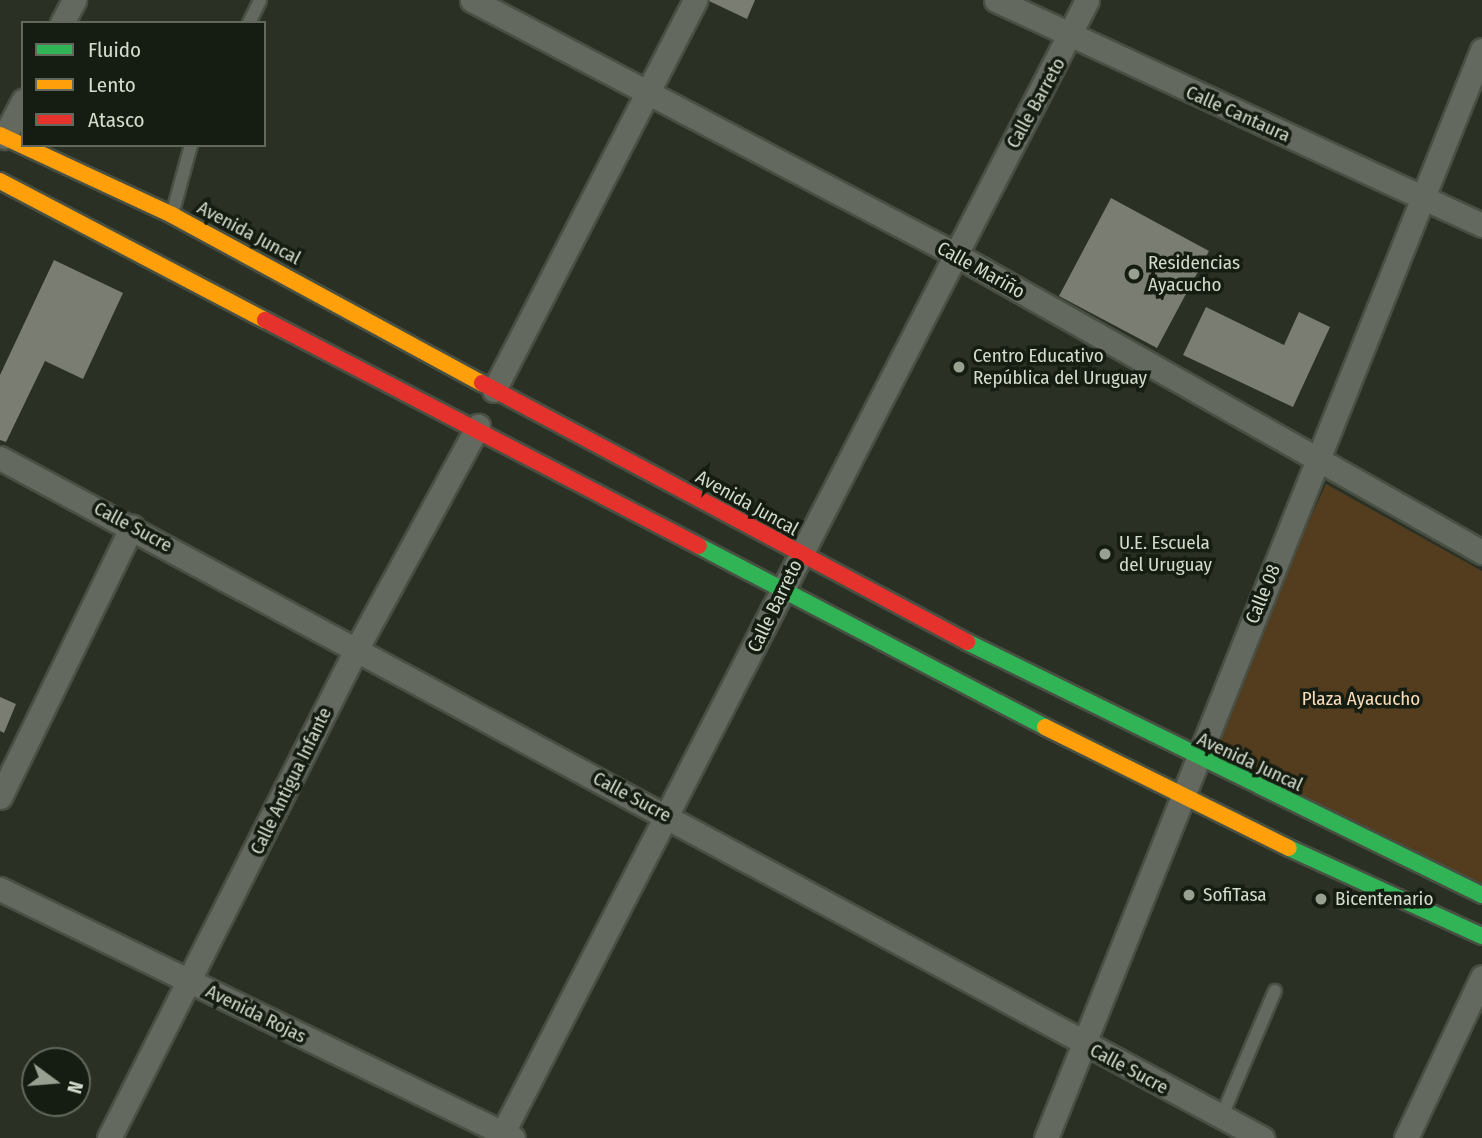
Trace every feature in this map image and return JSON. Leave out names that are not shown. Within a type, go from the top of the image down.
[{"type":"street","points":[[63,21],[74,0]]},
{"type":"street","name":"Calle Mariño","points":[[472,0],[647,95],[953,253],[1315,463],[1482,552]]},
{"type":"street","points":[[494,390],[695,0]]},
{"type":"street","name":"Calle Cantaura","points":[[996,0],[1072,38],[1482,225]]},
{"type":"street","name":"Calle Barreto","points":[[505,1136],[953,253],[1072,38],[1087,0]]},
{"type":"street","name":"Calle 08","points":[[1046,1138],[1419,195],[1482,50]]},
{"type":"street","points":[[2,136],[21,104]]},
{"type":"street","name":"Avenida Juncal","points":[[2,136],[21,145]]},
{"type":"street","name":"Avenida Juncal","points":[[26,147],[172,215],[799,556],[1196,760],[1482,895]]},
{"type":"street","points":[[0,181],[478,426],[783,592],[1181,798],[1482,936]]},
{"type":"street","name":"Calle Antigua Infante","points":[[109,1138],[357,648],[478,426]]},
{"type":"street","name":"Calle Sucre","points":[[0,458],[132,526],[668,816],[1083,1045],[1262,1138]]},
{"type":"street","points":[[0,797],[132,526]]},
{"type":"street","name":"Avenida Rojas","points":[[0,889],[505,1136]]},
{"type":"street","points":[[1406,1138],[1482,977]]},
{"type":"lane","points":[[250,21],[260,0]]},
{"type":"lane","points":[[172,215],[190,147]]},
{"type":"lane","points":[[1221,1118],[1275,991]]},
{"type":"green space","name":"Plaza Ayacucho","points":[[1326,484],[1482,571],[1482,891],[1201,758]]},
{"type":"building","points":[[707,0],[755,0],[747,19]]},
{"type":"building","name":"Residencias Ayacucho","points":[[1111,198],[1209,251],[1157,348],[1059,296]]},
{"type":"building","points":[[54,260],[123,293],[83,379],[45,361],[6,442],[0,440],[0,375]]},
{"type":"building","points":[[1206,307],[1284,345],[1299,312],[1330,327],[1293,407],[1183,355]]},
{"type":"building","points":[[0,697],[16,704],[4,733],[0,731]]},
{"type":"traffic: fast","points":[[699,546],[1045,727]]},
{"type":"traffic: fast","points":[[967,642],[1482,895]]},
{"type":"traffic: fast","points":[[1289,848],[1482,936]]},
{"type":"traffic: slow","points":[[0,135],[21,145]]},
{"type":"traffic: slow","points":[[26,147],[172,215],[482,383]]},
{"type":"traffic: slow","points":[[0,181],[265,320]]},
{"type":"traffic: slow","points":[[1045,727],[1289,848]]},
{"type":"traffic: jam","points":[[265,320],[699,546]]},
{"type":"traffic: jam","points":[[482,383],[967,642]]},
{"type":"place","name":"Residencias Ayacucho","points":[[1134,274]]},
{"type":"place","name":"Centro Educativo República del Uruguay","points":[[959,367]]},
{"type":"place","name":"U.E. Escuela del Uruguay","points":[[1105,554]]},
{"type":"place","name":"SofiTasa","points":[[1189,895]]},
{"type":"place","name":"Bicentenario","points":[[1321,899]]}]
